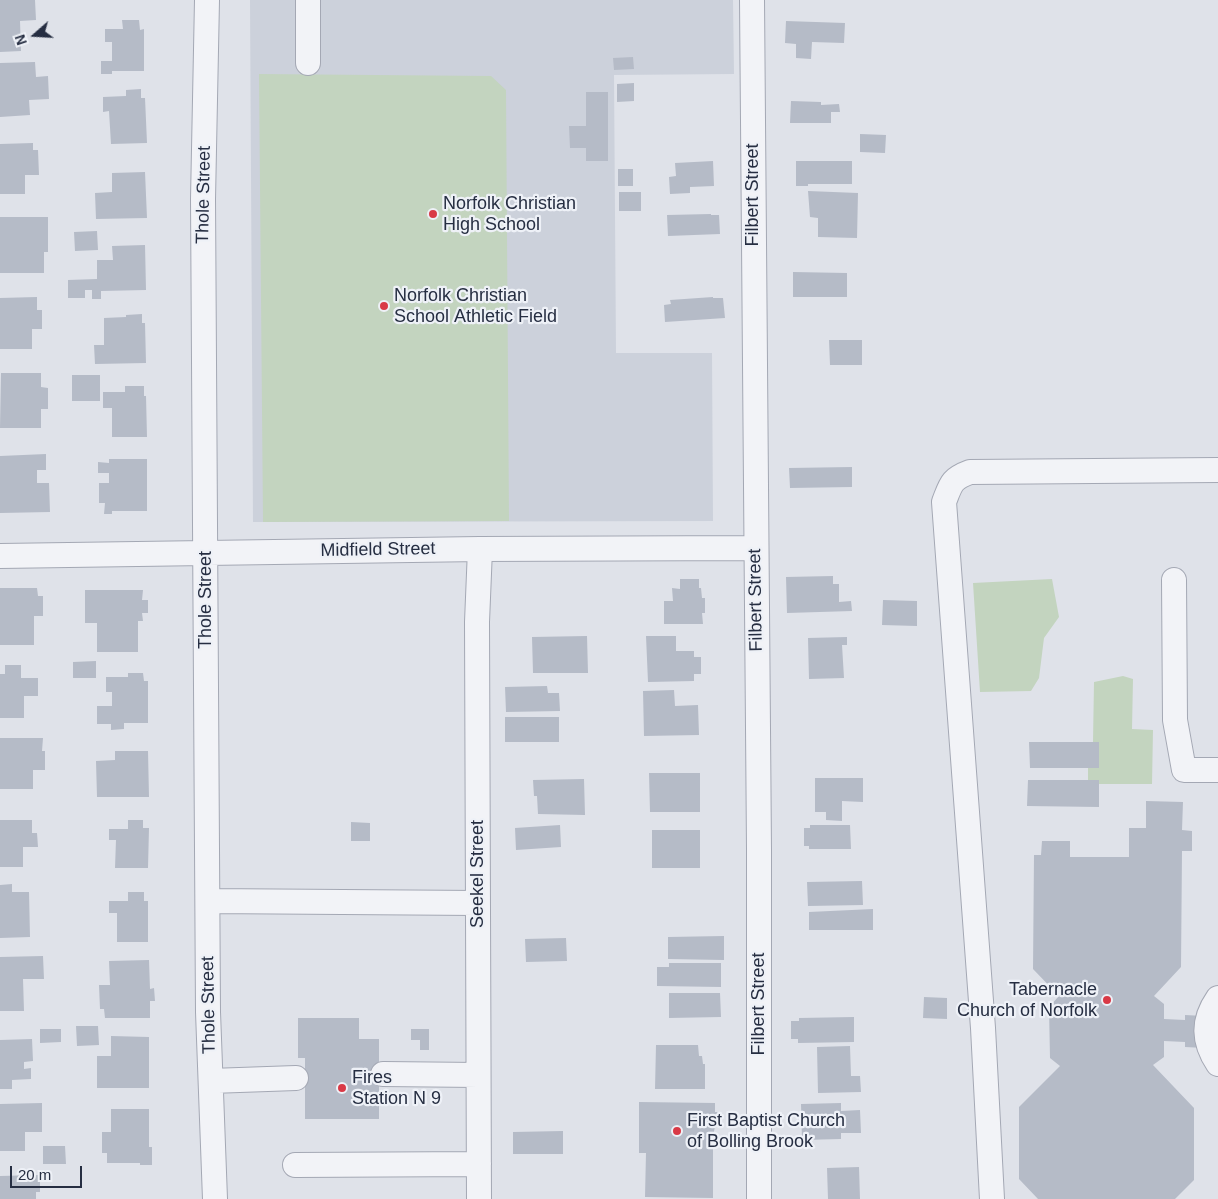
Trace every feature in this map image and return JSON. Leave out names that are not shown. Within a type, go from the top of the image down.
[{"type":"street","name":"Thole Street","points":[[207,0],[203,199],[208,1012],[215,1199]]},
{"type":"street","points":[[308,0],[308,63]]},
{"type":"street","name":"Filbert Street","points":[[752,0],[760,1199]]},
{"type":"street","points":[[992,1199],[982,1018],[944,502],[957,477],[970,472],[1218,470]]},
{"type":"street","name":"Midfield Street","points":[[0,556],[480,549],[756,548]]},
{"type":"street","name":"Seekel Street","points":[[479,1199],[477,622],[480,549]]},
{"type":"street","points":[[1174,580],[1175,720],[1184,770],[1218,770]]},
{"type":"street","points":[[208,901],[478,903]]},
{"type":"street","points":[[1218,998],[1210,1010],[1206,1030],[1210,1051],[1218,1064]]},
{"type":"street","points":[[383,1074],[478,1075]]},
{"type":"street","points":[[211,1081],[296,1078]]},
{"type":"street","points":[[295,1164],[479,1164]]},
{"type":"shaded area","name":"Norfolk Christian High School","points":[[250,0],[733,0],[734,74],[614,75],[616,353],[712,353],[713,521],[253,522]]},
{"type":"green space","name":"Norfolk Christian School Athletic Field","points":[[259,74],[491,76],[506,90],[509,521],[263,522]]},
{"type":"green space","points":[[1052,579],[1059,617],[1044,638],[1039,678],[1031,691],[980,692],[973,583]]},
{"type":"green space","points":[[1123,676],[1133,679],[1132,729],[1153,730],[1152,784],[1099,784],[1099,780],[1088,780],[1088,768],[1099,768],[1099,743],[1093,742],[1094,682]]},
{"type":"building","points":[[0,0],[35,0],[36,20],[20,21],[21,51],[0,52]]},
{"type":"building","points":[[122,20],[139,20],[140,30],[144,29],[144,71],[112,71],[112,74],[101,74],[101,61],[112,61],[112,42],[105,42],[105,29],[123,29]]},
{"type":"building","points":[[786,21],[845,23],[844,43],[812,42],[811,59],[796,58],[796,44],[785,43]]},
{"type":"building","points":[[633,57],[634,69],[614,70],[613,58]]},
{"type":"building","points":[[35,62],[36,77],[48,76],[49,99],[29,100],[30,115],[0,117],[0,63]]},
{"type":"building","points":[[634,83],[634,101],[617,102],[617,84]]},
{"type":"building","points":[[141,89],[141,98],[145,98],[147,143],[111,144],[109,111],[103,112],[103,97],[126,96],[126,90]]},
{"type":"building","points":[[586,92],[608,92],[608,161],[586,161],[586,148],[570,148],[569,126],[586,126]]},
{"type":"building","points":[[791,101],[821,102],[821,105],[839,104],[840,112],[831,112],[831,123],[790,123]]},
{"type":"building","points":[[860,134],[886,135],[885,153],[860,152]]},
{"type":"building","points":[[33,143],[33,150],[38,150],[39,175],[25,175],[25,194],[0,194],[0,144]]},
{"type":"building","points":[[713,161],[714,186],[690,187],[690,193],[670,194],[669,177],[676,176],[675,163]]},
{"type":"building","points":[[796,161],[852,161],[852,184],[808,184],[808,186],[796,186]]},
{"type":"building","points":[[618,169],[633,169],[633,186],[618,186]]},
{"type":"building","points":[[145,172],[147,218],[96,219],[95,193],[112,192],[112,173]]},
{"type":"building","points":[[808,191],[858,193],[857,238],[818,237],[818,218],[810,217]]},
{"type":"building","points":[[619,192],[641,192],[641,211],[619,211]]},
{"type":"building","points":[[667,215],[719,215],[720,234],[668,236]]},
{"type":"building","points":[[0,217],[48,217],[48,252],[44,252],[44,273],[0,273]]},
{"type":"building","points":[[97,231],[98,250],[75,251],[74,232]]},
{"type":"building","points":[[145,245],[146,290],[101,291],[101,299],[92,299],[92,290],[85,290],[85,298],[68,298],[68,280],[97,279],[97,260],[113,260],[112,246]]},
{"type":"building","points":[[793,272],[847,273],[847,297],[793,297]]},
{"type":"building","points":[[37,297],[37,310],[42,310],[42,329],[32,329],[32,349],[0,349],[0,298]]},
{"type":"building","points":[[723,298],[725,318],[665,322],[664,305],[671,304],[670,300]]},
{"type":"building","points":[[142,314],[142,323],[145,323],[146,363],[95,364],[94,345],[104,345],[104,318]]},
{"type":"building","points":[[829,340],[862,340],[862,365],[830,365]]},
{"type":"building","points":[[1,373],[41,373],[41,387],[48,388],[48,409],[41,409],[41,428],[0,428]]},
{"type":"building","points":[[72,375],[100,375],[100,401],[72,401]]},
{"type":"building","points":[[125,386],[144,386],[147,437],[112,437],[112,408],[103,408],[103,392],[125,392]]},
{"type":"building","points":[[46,454],[46,470],[37,470],[37,483],[49,483],[50,512],[0,513],[0,456]]},
{"type":"building","points":[[109,459],[147,459],[147,511],[112,511],[112,514],[104,514],[105,503],[99,503],[99,483],[109,483],[109,473],[98,473],[98,462],[109,463]]},
{"type":"building","points":[[852,467],[852,487],[790,488],[789,468]]},
{"type":"building","points":[[833,576],[833,584],[839,584],[839,602],[851,601],[852,611],[787,613],[786,577]]},
{"type":"building","points":[[680,579],[699,579],[702,598],[705,598],[705,613],[702,613],[703,624],[664,624],[664,601],[673,601],[672,588],[680,589]]},
{"type":"building","points":[[0,588],[37,588],[38,596],[43,596],[43,616],[34,616],[34,645],[0,645]]},
{"type":"building","points":[[85,590],[143,590],[142,600],[148,600],[148,613],[142,613],[143,621],[138,621],[138,652],[97,652],[97,623],[85,623]]},
{"type":"building","points":[[883,600],[917,601],[917,626],[882,625]]},
{"type":"building","points":[[587,636],[588,673],[533,673],[532,637]]},
{"type":"building","points":[[646,636],[676,636],[676,651],[694,651],[694,657],[701,657],[701,674],[694,674],[694,681],[648,682]]},
{"type":"building","points":[[847,637],[847,645],[842,645],[844,678],[809,679],[808,638]]},
{"type":"building","points":[[96,661],[96,678],[73,678],[73,662]]},
{"type":"building","points":[[5,665],[21,665],[21,678],[38,678],[38,696],[24,696],[24,718],[0,718],[0,674],[5,674]]},
{"type":"building","points":[[128,673],[143,673],[144,681],[148,681],[148,723],[124,723],[124,729],[111,730],[111,724],[97,724],[97,706],[112,706],[112,692],[106,692],[106,677],[128,677]]},
{"type":"building","points":[[547,686],[548,693],[559,693],[560,711],[506,712],[505,687]]},
{"type":"building","points":[[674,690],[675,706],[698,705],[699,735],[644,736],[643,691]]},
{"type":"building","points":[[505,717],[559,717],[559,742],[505,742]]},
{"type":"building","points":[[0,738],[43,738],[42,751],[45,751],[45,770],[33,770],[33,789],[0,789]]},
{"type":"building","points":[[1029,742],[1099,742],[1099,768],[1030,768]]},
{"type":"building","points":[[115,751],[148,751],[149,797],[97,797],[96,761],[115,760]]},
{"type":"building","points":[[649,773],[700,773],[700,812],[650,812]]},
{"type":"building","points":[[815,778],[863,778],[863,802],[842,801],[842,821],[826,820],[826,812],[815,812]]},
{"type":"building","points":[[584,779],[585,815],[538,814],[537,796],[534,796],[533,780]]},
{"type":"building","points":[[1028,780],[1099,780],[1099,807],[1027,806]]},
{"type":"building","name":"Tabernacle Church of Norfolk","points":[[1146,801],[1183,802],[1182,830],[1192,831],[1192,851],[1182,851],[1181,967],[1154,996],[1164,1004],[1164,1019],[1185,1020],[1185,1015],[1204,1016],[1204,1048],[1185,1047],[1185,1042],[1164,1041],[1164,1057],[1153,1065],[1194,1108],[1194,1180],[1175,1199],[1038,1199],[1019,1179],[1019,1107],[1060,1066],[1050,1058],[1049,1007],[1059,996],[1033,969],[1034,855],[1041,855],[1042,841],[1070,841],[1070,857],[1129,857],[1129,828],[1146,828]]},
{"type":"building","points":[[0,820],[32,820],[32,833],[37,833],[38,847],[23,847],[23,867],[0,867]]},
{"type":"building","points":[[128,820],[143,820],[143,828],[149,828],[148,868],[115,868],[116,840],[109,840],[109,829],[128,829]]},
{"type":"building","points":[[351,822],[370,823],[370,841],[351,841]]},
{"type":"building","points":[[560,825],[561,847],[516,850],[515,828]]},
{"type":"building","points":[[810,825],[850,825],[851,849],[809,849],[809,846],[804,846],[804,828],[810,828]]},
{"type":"building","points":[[652,830],[700,830],[700,868],[652,868]]},
{"type":"building","points":[[862,881],[863,905],[808,906],[807,882]]},
{"type":"building","points":[[12,884],[12,892],[29,892],[30,937],[0,938],[0,885]]},
{"type":"building","points":[[128,892],[144,892],[144,901],[148,901],[148,942],[117,942],[117,913],[109,913],[109,901],[128,901]]},
{"type":"building","points":[[873,909],[873,930],[809,930],[809,912]]},
{"type":"building","points":[[724,936],[724,960],[668,959],[668,937]]},
{"type":"building","points":[[566,938],[567,961],[526,962],[525,939]]},
{"type":"building","points":[[43,956],[44,979],[23,979],[24,1011],[0,1011],[0,957]]},
{"type":"building","points":[[149,960],[150,989],[154,988],[155,1001],[150,1001],[150,1018],[105,1018],[104,1009],[100,1009],[99,985],[110,985],[109,961]]},
{"type":"building","points":[[669,963],[721,963],[721,987],[657,986],[657,967],[669,967]]},
{"type":"building","points":[[669,993],[720,993],[721,1017],[669,1018]]},
{"type":"building","points":[[924,997],[947,998],[947,1019],[923,1018]]},
{"type":"building","points":[[854,1017],[854,1042],[798,1043],[798,1039],[791,1039],[791,1021],[799,1021],[799,1018]]},
{"type":"building","name":"Fires Station N 9","points":[[298,1018],[359,1018],[359,1039],[379,1039],[379,1119],[305,1119],[305,1058],[298,1058]]},
{"type":"building","points":[[76,1026],[98,1026],[99,1045],[77,1046]]},
{"type":"building","points":[[40,1029],[61,1029],[61,1042],[40,1043]]},
{"type":"building","points":[[411,1029],[429,1029],[429,1050],[420,1050],[420,1040],[411,1040]]},
{"type":"building","points":[[111,1036],[149,1037],[149,1088],[97,1088],[97,1056],[111,1056]]},
{"type":"building","points":[[32,1039],[33,1061],[24,1062],[24,1069],[31,1068],[31,1079],[12,1080],[12,1089],[0,1089],[0,1040]]},
{"type":"building","points":[[656,1045],[698,1045],[699,1056],[702,1056],[703,1064],[705,1064],[705,1089],[655,1089]]},
{"type":"building","points":[[850,1046],[851,1076],[860,1076],[861,1092],[818,1093],[817,1047]]},
{"type":"building","points":[[639,1102],[715,1103],[715,1112],[720,1112],[720,1126],[715,1126],[713,1137],[713,1198],[645,1197],[646,1153],[639,1153]]},
{"type":"building","points":[[42,1103],[42,1132],[25,1132],[25,1151],[0,1151],[0,1104]]},
{"type":"building","points":[[841,1103],[841,1111],[860,1110],[861,1133],[841,1133],[841,1139],[802,1140],[801,1104]]},
{"type":"building","points":[[111,1109],[149,1109],[149,1147],[152,1147],[152,1165],[107,1163],[107,1153],[102,1153],[102,1132],[111,1132]]},
{"type":"building","points":[[563,1131],[563,1154],[513,1154],[513,1132]]},
{"type":"building","points":[[43,1146],[65,1146],[66,1164],[43,1164]]},
{"type":"building","points":[[859,1167],[860,1199],[828,1199],[827,1168]]},
{"type":"building","points":[[40,1175],[40,1192],[36,1192],[36,1199],[0,1199],[0,1176]]},
{"type":"place","name":"Norfolk Christian High School","points":[[433,214]]},
{"type":"place","name":"Norfolk Christian School Athletic Field","points":[[384,306]]},
{"type":"place","name":"Tabernacle Church of Norfolk","points":[[1107,1000]]},
{"type":"place","name":"Fires Station N 9","points":[[342,1088]]},
{"type":"place","name":"First Baptist Church of Bolling Brook","points":[[677,1131]]}]
